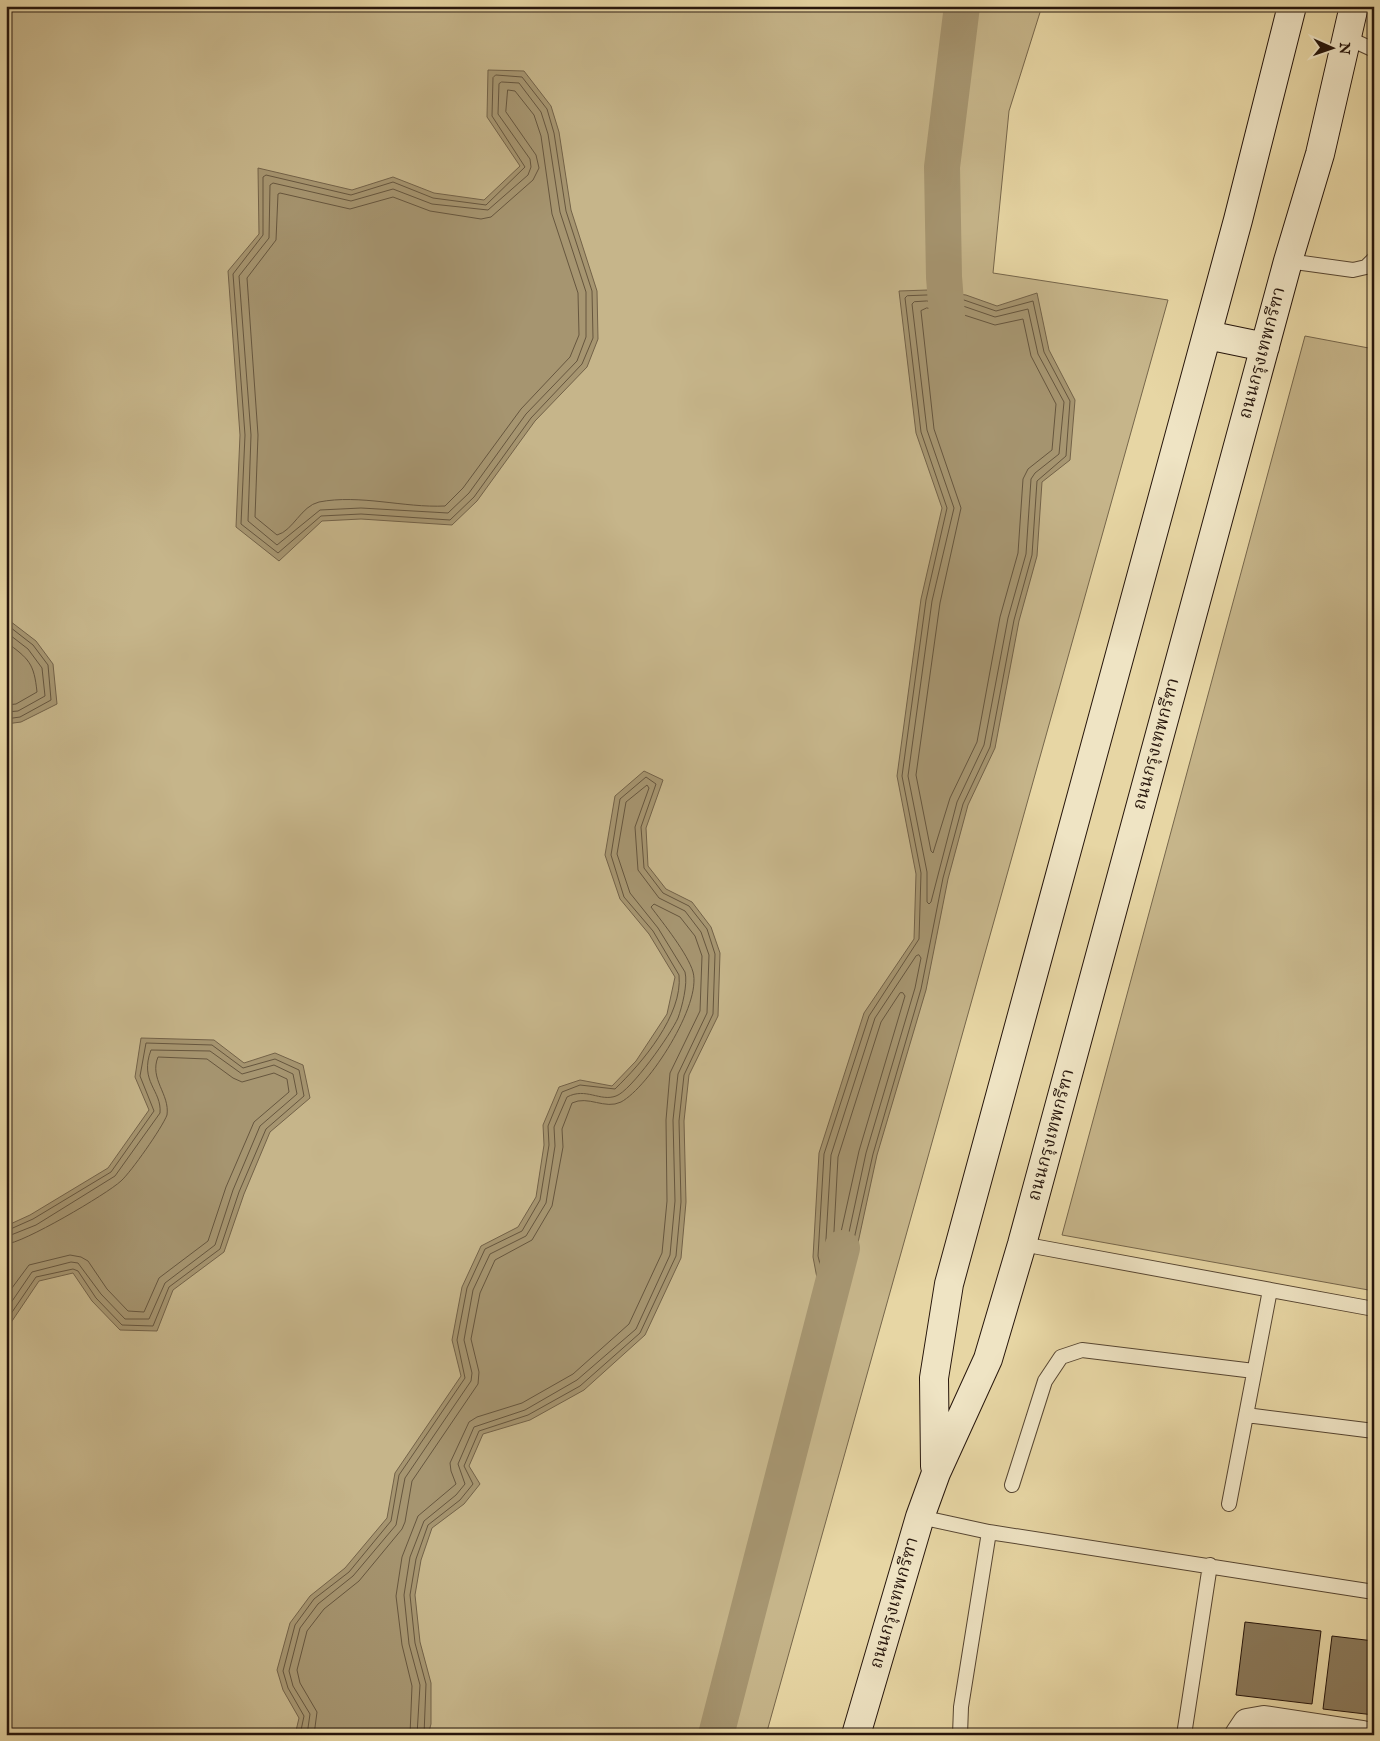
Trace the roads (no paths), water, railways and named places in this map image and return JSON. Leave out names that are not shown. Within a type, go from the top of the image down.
[{"type":"main road","name":"ถนนกรุงเทพกรีฑา","points":[[936,1473],[934,1378],[949,1284],[1266,116],[1292,6]]},
{"type":"main road","name":"ถนนกรุงเทพกรีฑา","points":[[856,1735],[920,1517],[936,1473],[988,1359],[1022,1244],[1288,261],[1320,154],[1354,6]]},
{"type":"main road","points":[[1207,335],[1265,347]]},
{"type":"main road","points":[[1240,1735],[1247,1723],[1264,1720],[1363,1735]]},
{"type":"lane","points":[[1348,38],[1374,50]]},
{"type":"lane","points":[[1288,261],[1353,270],[1366,267],[1374,259]]},
{"type":"lane","points":[[1022,1244],[1374,1309]]},
{"type":"lane","points":[[1229,1504],[1270,1290]]},
{"type":"lane","points":[[1012,1485],[1044,1381],[1060,1357],[1082,1350],[1254,1372]]},
{"type":"lane","points":[[1246,1415],[1374,1431]]},
{"type":"lane","points":[[920,1517],[989,1532],[1374,1592]]},
{"type":"lane","points":[[960,1735],[961,1707],[989,1532]]},
{"type":"lane","points":[[1184,1735],[1210,1565]]},
{"type":"water","points":[[488,70],[524,71],[551,106],[559,132],[571,210],[597,291],[598,339],[587,367],[535,421],[477,501],[452,525],[361,519],[322,521],[279,561],[236,527],[240,435],[228,271],[259,234],[258,168],[352,190],[393,177],[434,193],[484,200],[520,166],[487,117]]},
{"type":"water","points":[[928,290],[966,295],[997,306],[1037,293],[1049,350],[1075,400],[1070,460],[1042,482],[1037,556],[1019,621],[995,748],[968,805],[948,879],[926,990],[877,1155],[848,1289],[821,1299],[813,1257],[819,1153],[864,1013],[914,939],[916,874],[897,776],[921,599],[942,508],[916,433],[899,291]]},
{"type":"water","points":[[6,618],[36,641],[53,664],[57,704],[21,722],[6,724]]},
{"type":"water","points":[[644,771],[663,780],[646,828],[648,866],[666,889],[692,902],[711,927],[720,953],[718,1016],[689,1075],[684,1121],[686,1202],[681,1258],[645,1335],[584,1390],[530,1420],[483,1434],[469,1466],[480,1484],[464,1504],[432,1528],[421,1560],[415,1595],[420,1642],[431,1683],[431,1724],[428,1735],[295,1735],[299,1718],[283,1690],[277,1670],[290,1623],[310,1596],[345,1568],[387,1518],[395,1473],[461,1376],[452,1340],[462,1287],[481,1246],[518,1227],[536,1197],[544,1145],[543,1125],[559,1087],[580,1080],[612,1086],[636,1061],[667,1014],[675,977],[649,934],[620,899],[605,855],[615,796]]},
{"type":"water","points":[[141,1038],[214,1040],[244,1063],[275,1053],[303,1065],[310,1098],[270,1132],[244,1194],[224,1252],[173,1290],[157,1331],[120,1330],[92,1301],[73,1273],[39,1281],[6,1330],[6,1226],[30,1215],[108,1168],[149,1110],[135,1077]]},
{"type":"waterway","points":[[949,340],[944,277],[942,167],[962,6]]},
{"type":"waterway","points":[[716,1735],[842,1248]]}]
